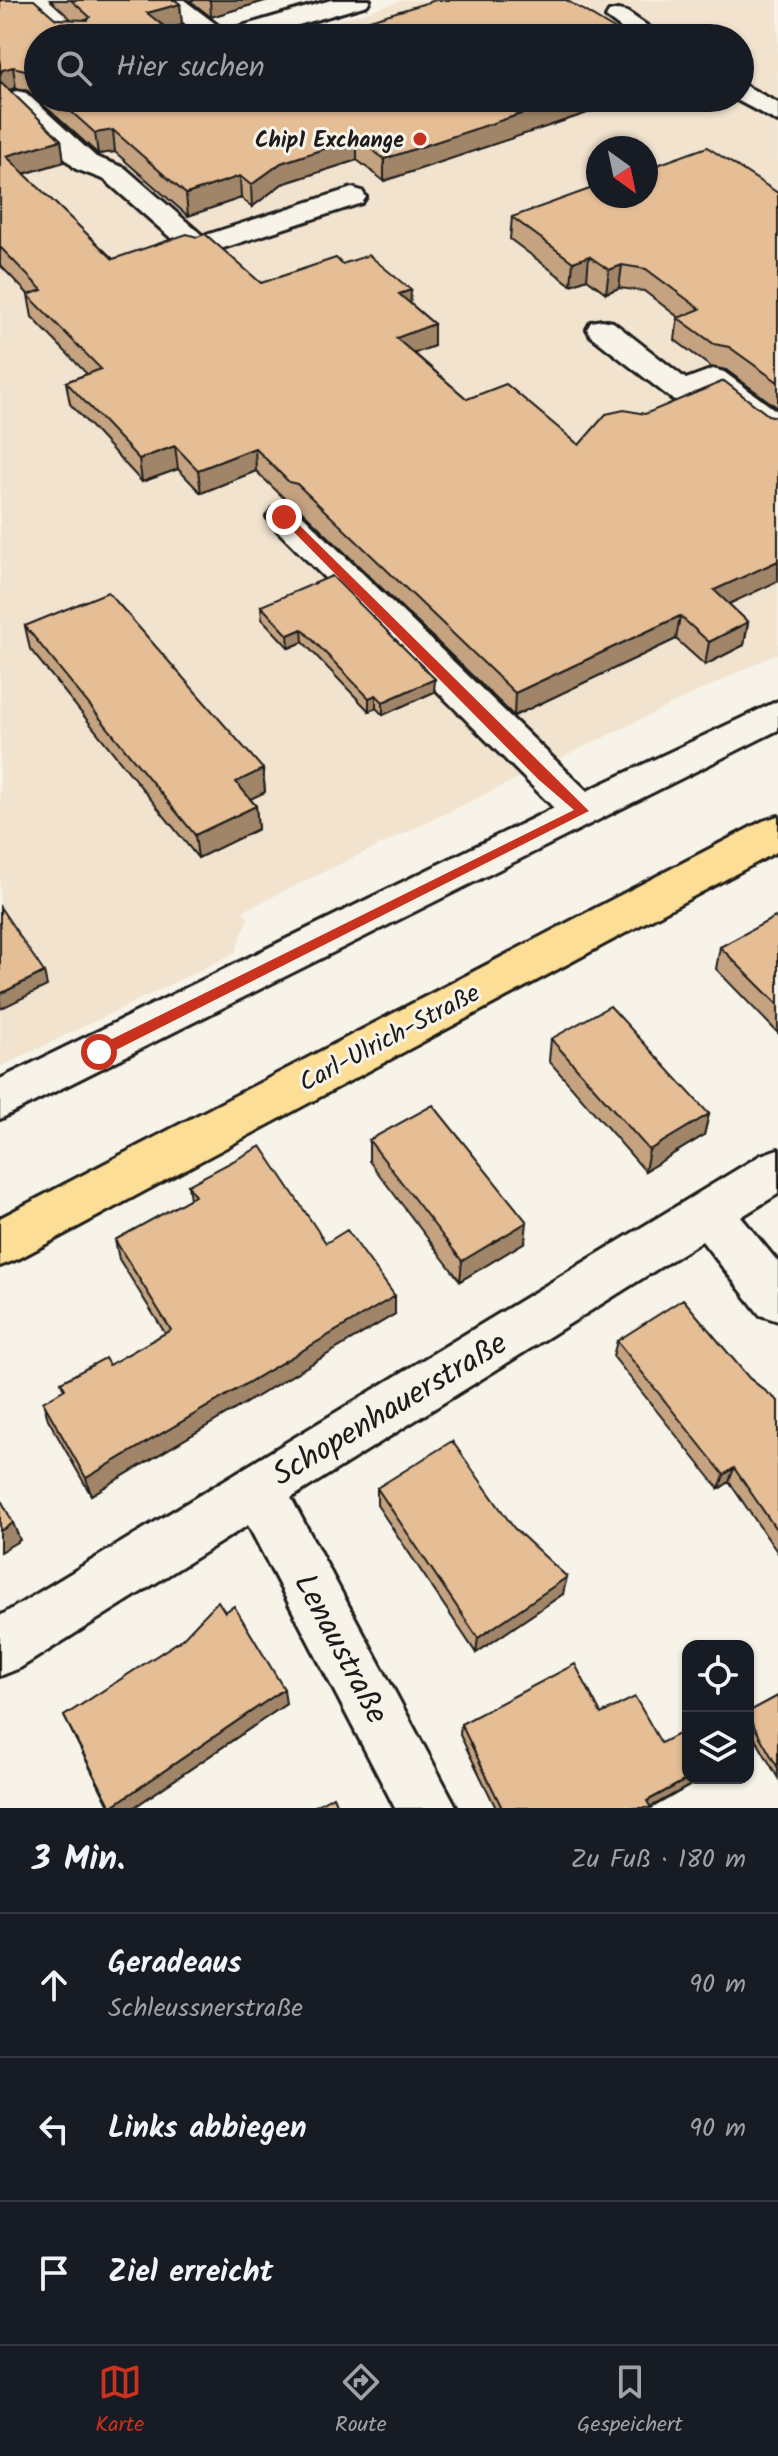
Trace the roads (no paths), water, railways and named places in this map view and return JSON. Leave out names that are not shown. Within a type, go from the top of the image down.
[{"type":"main road","name":"Carl-Ulrich-Straße","points":[[0,1243],[778,832]]},
{"type":"street","points":[[275,24],[358,0]]},
{"type":"street","points":[[173,2],[200,24]]},
{"type":"street","points":[[618,17],[629,24]]},
{"type":"street","points":[[754,99],[778,114]]},
{"type":"street","points":[[33,112],[86,163],[115,174],[198,247],[352,197]]},
{"type":"street","points":[[602,329],[683,392],[713,379],[778,428]]},
{"type":"street","points":[[284,517],[532,765],[583,811]]},
{"type":"street","points":[[0,1100],[778,714]]},
{"type":"street","name":"Schopenhauerstraße","points":[[0,1648],[778,1169]]},
{"type":"street","points":[[708,1213],[778,1299]]},
{"type":"street","name":"Lenaustraße","points":[[257,1488],[427,1808]]},
{"type":"place","name":"Chip1 Exchange","points":[[420,139]]}]
